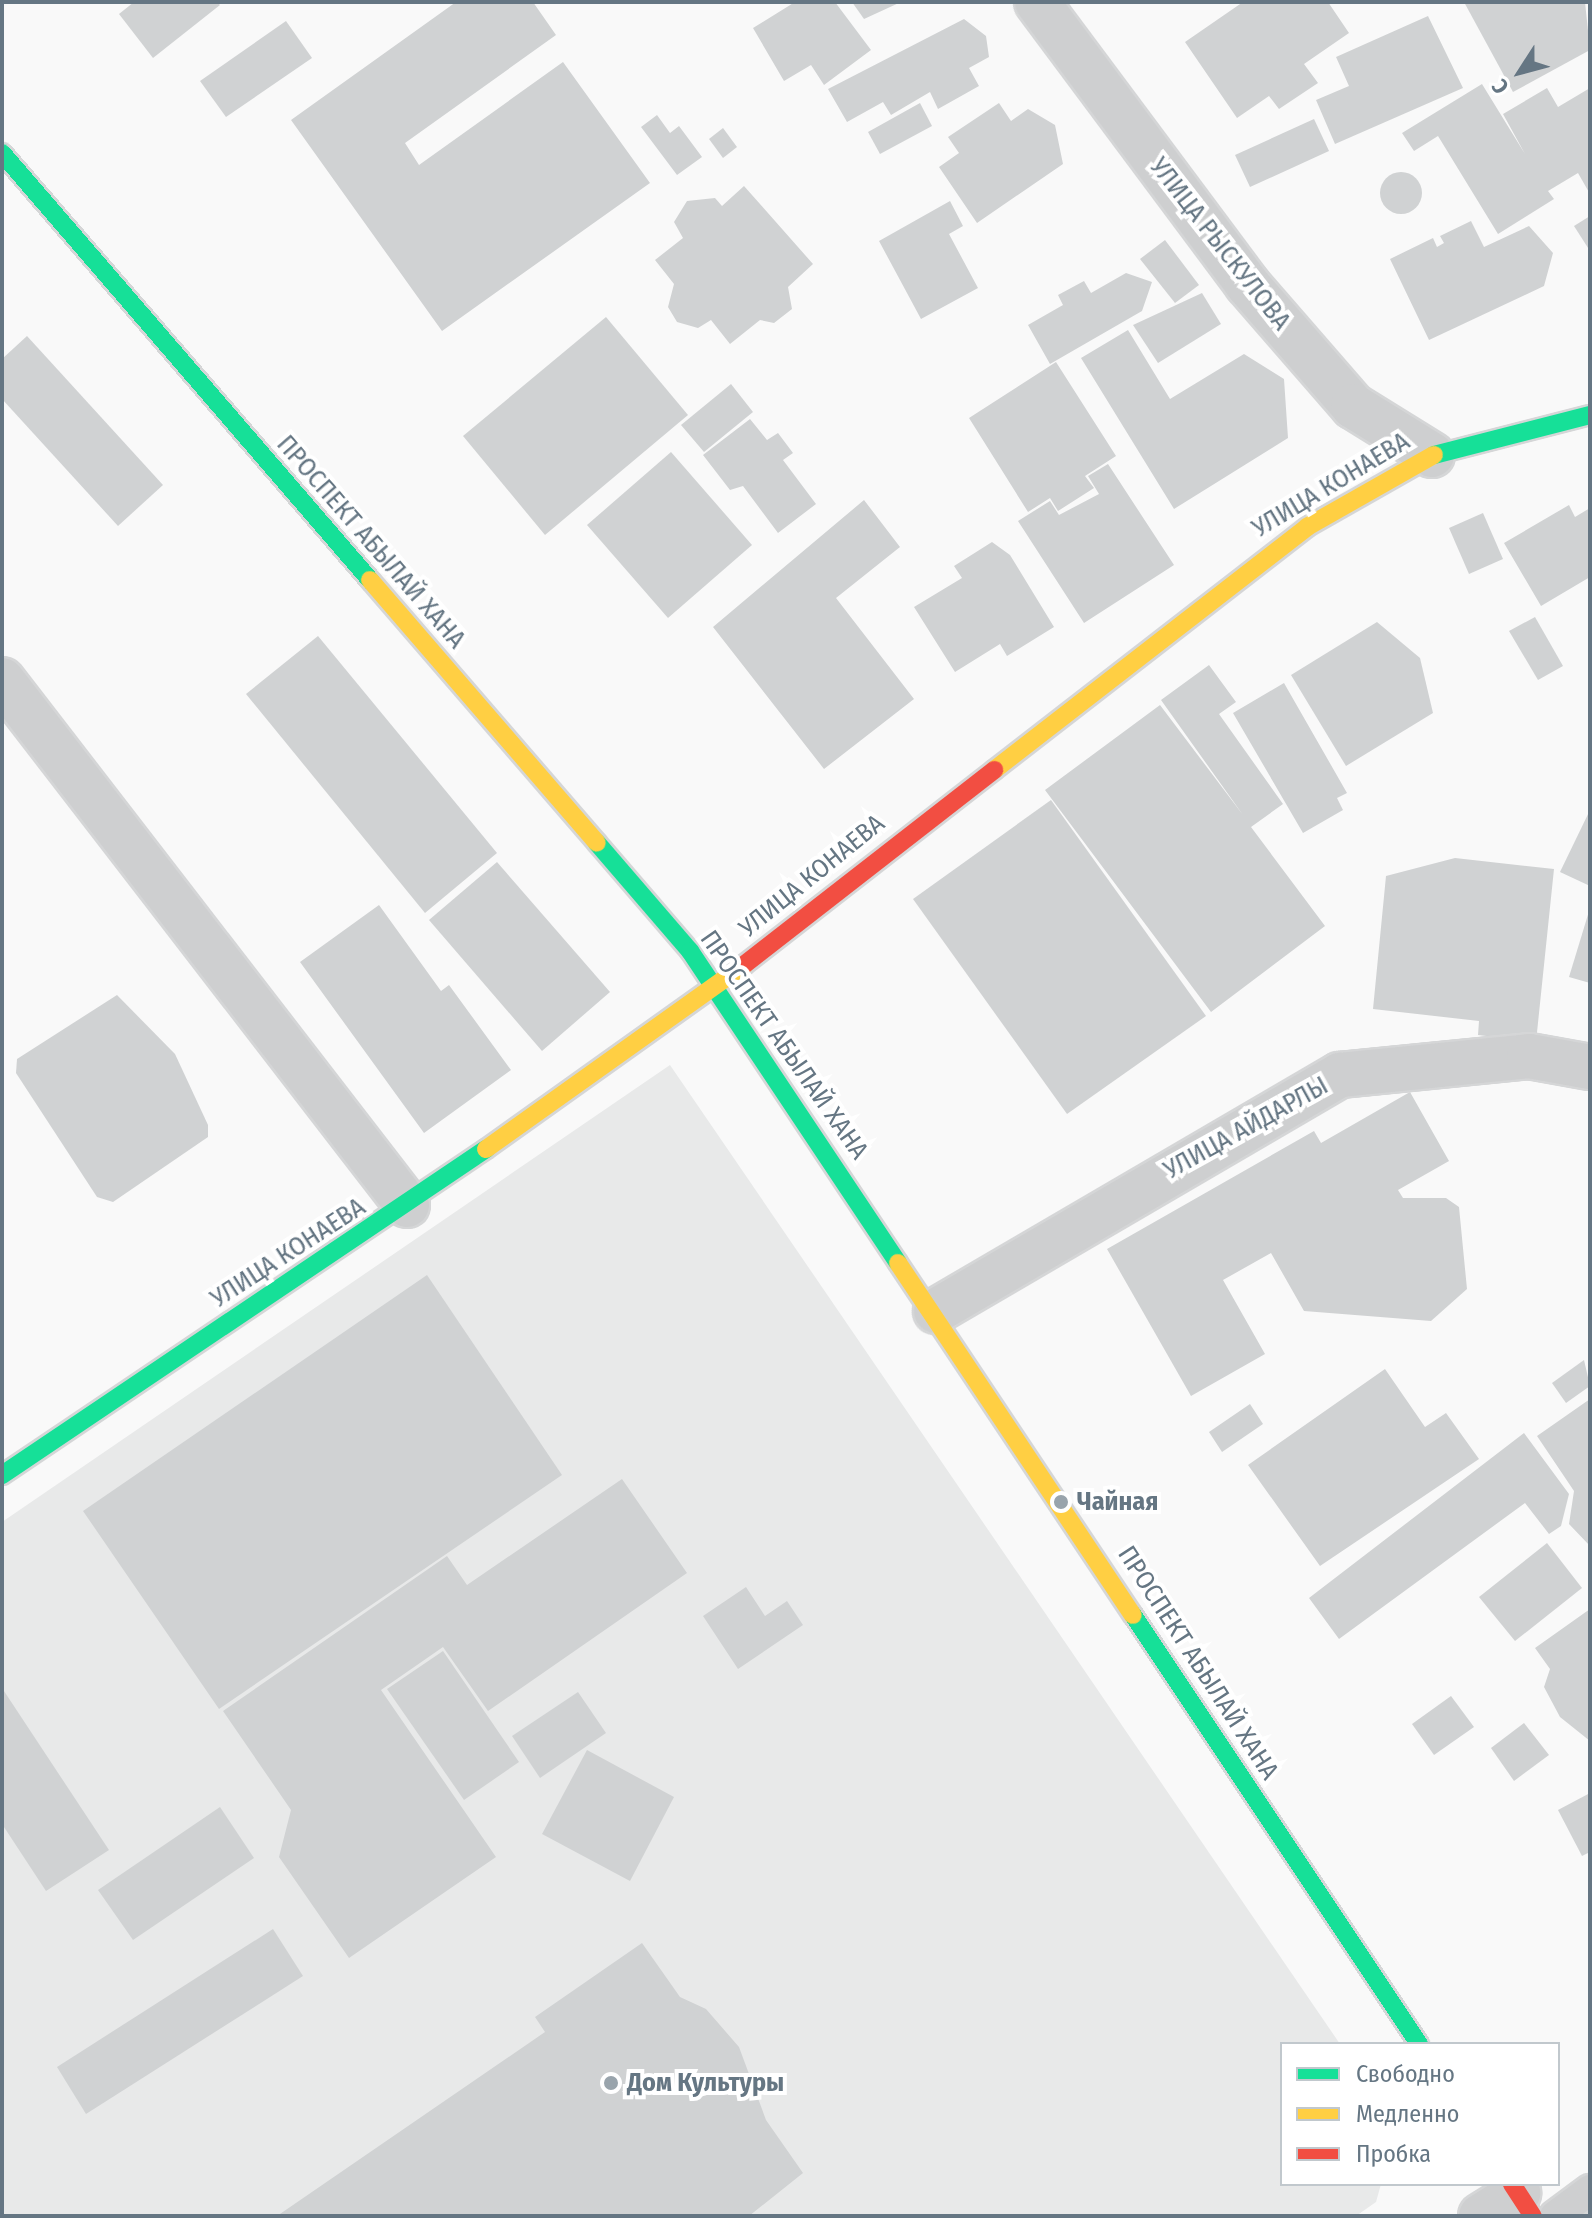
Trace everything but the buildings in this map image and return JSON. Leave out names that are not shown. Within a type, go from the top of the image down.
[{"type":"main road","name":"ПРОСПЕКТ АБЫЛАЙ ХАНА","points":[[2,153],[715,987],[936,1311],[1418,2042]]},
{"type":"main road","name":"УЛИЦА КОНАЕВА","points":[[2,1475],[407,1205],[715,987],[852,874],[1174,634],[1244,570],[1432,455],[1590,415]]},
{"type":"street","name":"УЛИЦА РЫСКУЛОВА","points":[[1037,2],[1247,284],[1353,406],[1432,455]]},
{"type":"street","points":[[2,680],[407,1205]]},
{"type":"street","name":"УЛИЦА АЙДАРЛЫ","points":[[936,1311],[1340,1075],[1529,1056],[1590,1067]]},
{"type":"street","points":[[1481,2216],[1521,2198]]},
{"type":"lane","points":[[1555,2216],[1590,2190]]},
{"type":"shaded area","points":[[670,1065],[1339,2042],[1280,2042],[1280,2186],[1380,2186],[1376,2202],[1356,2216],[2,2216],[2,1522]]},
{"type":"traffic: fast","points":[[2,153],[370,580]]},
{"type":"traffic: fast","points":[[1434,455],[1590,415]]},
{"type":"traffic: fast","points":[[597,843],[690,951],[898,1263]]},
{"type":"traffic: fast","points":[[2,1475],[486,1149]]},
{"type":"traffic: fast","points":[[1133,1615],[1418,2042]]},
{"type":"traffic: slow","points":[[994,770],[1307,527],[1434,455]]},
{"type":"traffic: slow","points":[[370,580],[597,843]]},
{"type":"traffic: slow","points":[[486,1149],[745,964]]},
{"type":"traffic: slow","points":[[898,1263],[1133,1615]]},
{"type":"traffic: jam","points":[[745,964],[994,770]]},
{"type":"traffic: jam","points":[[1513,2186],[1533,2216]]},
{"type":"place","name":"Чайная","points":[[1061,1502]]},
{"type":"place","name":"Дом Культуры","points":[[611,2083]]}]
